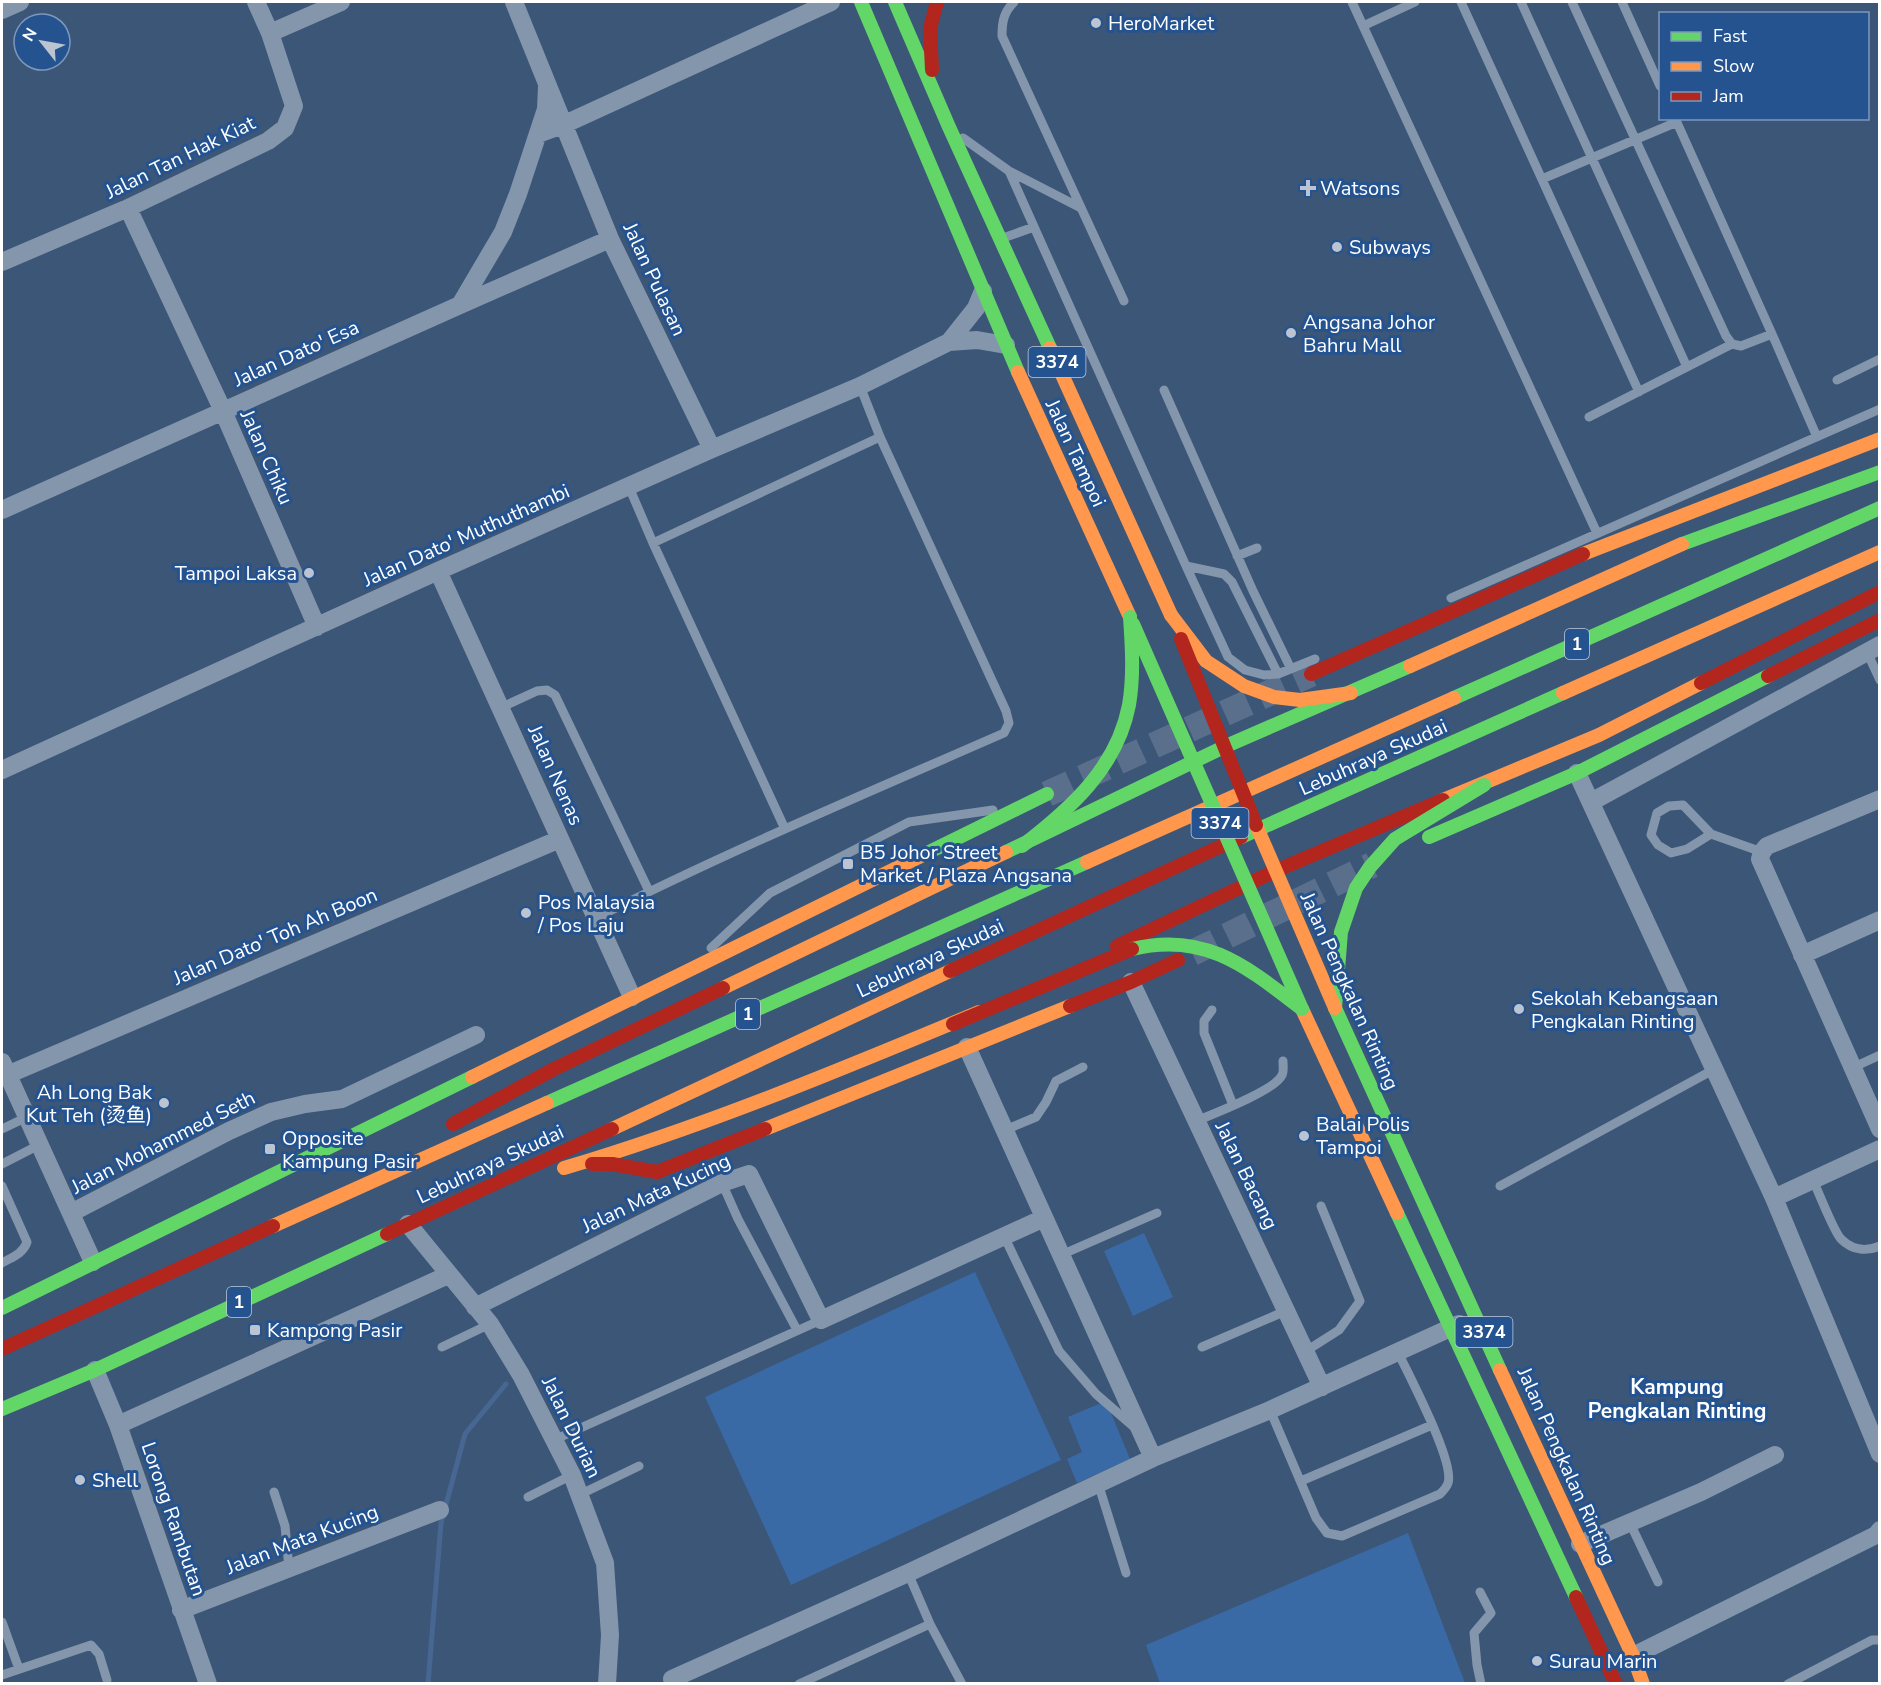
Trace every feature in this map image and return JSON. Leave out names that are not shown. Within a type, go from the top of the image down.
[{"type":"main road","name":"Jalan Tampoi","points":[[861,2],[1006,345],[1128,612],[1247,885]]},
{"type":"main road","name":"Jalan Tampoi","points":[[895,2],[949,127],[1164,598],[1226,746],[1275,872]]},
{"type":"main road","points":[[933,90],[930,28],[937,2]]},
{"type":"main road","points":[[1311,674],[1595,548],[1880,439]]},
{"type":"main road","points":[[441,1131],[554,1069],[1226,746],[1351,693],[1671,548],[1880,472]]},
{"type":"main road","name":"Lebuhraya Skudai","points":[[2,1349],[321,1204],[1880,508]]},
{"type":"main road","name":"Lebuhraya Skudai","points":[[2,1409],[95,1370],[1182,863],[1880,552]]},
{"type":"main road","points":[[953,1024],[1275,872],[1599,735],[1880,592]]},
{"type":"main road","points":[[1022,846],[1058,819],[1091,786],[1113,755],[1123,732],[1129,706],[1132,677],[1128,612]]},
{"type":"main road","points":[[1171,615],[1206,661],[1244,686],[1274,697],[1300,700],[1351,693]]},
{"type":"main road","points":[[1429,837],[1577,773],[1880,620]]},
{"type":"main road","points":[[1335,1008],[1341,932],[1356,888],[1370,867],[1395,839],[1484,785]]},
{"type":"main road","points":[[2,1308],[1047,794]]},
{"type":"main road","name":"Jalan Pengkalan Rinting","points":[[1275,872],[1335,1008],[1633,1656],[1643,1683]]},
{"type":"main road","name":"3374","points":[[1247,885],[1310,1027],[1613,1676]]},
{"type":"main road","points":[[475,1191],[580,1164],[784,1093],[1130,949],[1158,943],[1203,947],[1230,958],[1259,976],[1302,1009]]},
{"type":"main road","points":[[580,1164],[612,1164],[657,1172],[1131,982],[1178,960]]},
{"type":"main road","points":[[321,1204],[390,1158]]},
{"type":"street","points":[[2,10],[20,2]]},
{"type":"street","name":"Jalan Tan Hak Kiat","points":[[2,262],[128,208],[268,141],[285,128],[294,106],[270,33],[256,2]]},
{"type":"street","points":[[270,33],[341,2]]},
{"type":"street","points":[[514,2],[565,124]]},
{"type":"street","points":[[538,134],[565,124],[826,3]]},
{"type":"street","points":[[460,305],[503,232],[546,109],[547,81]]},
{"type":"street","name":"Jalan Pulasan","points":[[565,124],[610,239],[712,449]]},
{"type":"street","name":"Jalan Chiku","points":[[128,208],[223,411],[317,627]]},
{"type":"street","name":"Jalan Dato' Esa","points":[[2,510],[610,239]]},
{"type":"street","name":"Jalan Dato' Muthuthambi","points":[[950,342],[976,308],[983,291]]},
{"type":"street","name":"Jalan Dato' Muthuthambi","points":[[2,770],[712,449],[860,386],[950,342],[977,340],[1006,345]]},
{"type":"street","name":"Jalan Nenas","points":[[438,572],[632,997]]},
{"type":"street","points":[[1591,802],[1873,648]]},
{"type":"street","points":[[1577,773],[1774,1198],[1880,1454]]},
{"type":"street","points":[[1880,799],[1767,846],[1760,859],[1880,1129]]},
{"type":"street","name":"Jalan Dato' Toh Ah Boon","points":[[4,1069],[560,839]]},
{"type":"street","points":[[1802,955],[1880,920]]},
{"type":"street","name":"Jalan Bacang","points":[[1131,982],[1323,1387]]},
{"type":"street","name":"Jalan Mohammed Seth","points":[[70,1213],[270,1112],[342,1099],[476,1035]]},
{"type":"street","points":[[967,1047],[1153,1458]]},
{"type":"street","points":[[4,1069],[93,1262]]},
{"type":"street","points":[[1774,1198],[1880,1149]]},
{"type":"street","name":"Jalan Mata Kucing","points":[[475,1307],[722,1183],[749,1174],[821,1320]]},
{"type":"street","points":[[821,1320],[1044,1218]]},
{"type":"street","name":"Jalan Durian","points":[[408,1224],[490,1324],[556,1439],[572,1474],[605,1563],[610,1635],[606,1683]]},
{"type":"street","points":[[118,1425],[448,1275]]},
{"type":"street","points":[[672,1679],[908,1573],[1153,1458],[1270,1410],[1478,1317]]},
{"type":"street","name":"Lorong Rambutan","points":[[95,1370],[118,1425],[208,1683]]},
{"type":"street","points":[[1580,1544],[1701,1492],[1775,1455]]},
{"type":"street","name":"Jalan Mata Kucing","points":[[181,1610],[440,1510]]},
{"type":"street","points":[[1613,1676],[1633,1656],[1876,1535],[1880,1530]]},
{"type":"lane","points":[[1014,2],[1006,11],[1002,24],[1002,36],[1124,301]]},
{"type":"lane","points":[[1352,2],[1597,533]]},
{"type":"lane","points":[[1363,26],[1415,2]]},
{"type":"lane","points":[[1461,2],[1639,392]]},
{"type":"lane","points":[[1521,2],[1687,367]]},
{"type":"lane","points":[[1572,2],[1726,336],[1732,344]]},
{"type":"lane","points":[[1622,2],[1659,84]]},
{"type":"lane","points":[[1542,179],[1636,140],[1676,120],[1816,437]]},
{"type":"lane","points":[[949,127],[1009,171],[1081,208]]},
{"type":"lane","points":[[1009,171],[1228,657],[1245,670],[1264,675],[1278,674],[1324,655]]},
{"type":"lane","points":[[1000,238],[1034,227]]},
{"type":"lane","points":[[1589,417],[1732,344],[1741,346],[1772,334]]},
{"type":"lane","points":[[1837,380],[1880,359]]},
{"type":"lane","points":[[596,918],[649,891],[785,829],[1004,733],[1009,723],[1006,711],[880,436],[860,386]]},
{"type":"lane","points":[[1164,390],[1237,556],[1291,669]]},
{"type":"lane","points":[[1444,601],[1880,409]]},
{"type":"lane","points":[[653,543],[880,436]]},
{"type":"lane","points":[[629,487],[785,829]]},
{"type":"lane","points":[[1237,556],[1257,548]]},
{"type":"lane","points":[[1186,566],[1224,574],[1232,582],[1278,674]]},
{"type":"lane","points":[[1857,632],[1873,648],[1880,680]]},
{"type":"lane","points":[[501,708],[537,691],[547,690],[555,695],[649,891]]},
{"type":"lane","points":[[690,969],[770,892],[909,822],[1025,805]]},
{"type":"lane","points":[[1711,834],[1688,849],[1671,853],[1658,845],[1651,835],[1657,813],[1669,806],[1683,805],[1711,834],[1762,852]]},
{"type":"lane","points":[[1212,1010],[1204,1021],[1204,1033],[1233,1105]]},
{"type":"lane","points":[[1852,1068],[1880,1055]]},
{"type":"lane","points":[[1196,1121],[1275,1084],[1283,1075],[1283,1061]]},
{"type":"lane","points":[[1005,1131],[1035,1117],[1046,1102],[1056,1081],[1083,1067]]},
{"type":"lane","points":[[1500,1186],[1713,1070]]},
{"type":"lane","points":[[2,1129],[27,1117]]},
{"type":"lane","points":[[2,1164],[39,1145]]},
{"type":"lane","points":[[1813,1180],[1840,1239],[1855,1248],[1869,1250],[1880,1246]]},
{"type":"lane","points":[[722,1183],[738,1219],[797,1330]]},
{"type":"lane","points":[[2,1186],[27,1242],[25,1249],[2,1263]]},
{"type":"lane","points":[[1306,1351],[1339,1330],[1360,1301],[1322,1206]]},
{"type":"lane","points":[[1061,1255],[1157,1213]]},
{"type":"lane","points":[[1004,1236],[1059,1351],[1096,1394],[1143,1436]]},
{"type":"lane","points":[[1202,1347],[1288,1310]]},
{"type":"lane","points":[[556,1439],[821,1320]]},
{"type":"lane","points":[[442,1347],[490,1324]]},
{"type":"lane","points":[[1270,1410],[1316,1518],[1326,1533],[1341,1536],[1440,1494],[1448,1484],[1449,1470],[1432,1425],[1398,1352]]},
{"type":"lane","points":[[1301,1481],[1432,1425]]},
{"type":"lane","points":[[579,1495],[639,1466]]},
{"type":"lane","points":[[528,1497],[572,1474]]},
{"type":"lane","points":[[1098,1484],[1126,1573]]},
{"type":"lane","points":[[274,1492],[285,1526],[289,1568]]},
{"type":"lane","points":[[1630,1522],[1658,1582]]},
{"type":"lane","points":[[908,1573],[930,1624],[962,1683]]},
{"type":"lane","points":[[1480,1592],[1491,1613],[1474,1633],[1481,1683]]},
{"type":"lane","points":[[2,1622],[19,1669]]},
{"type":"lane","points":[[799,1683],[930,1624]]},
{"type":"lane","points":[[1788,1683],[1872,1640],[1880,1640]]},
{"type":"lane","points":[[2,1676],[91,1645],[99,1654],[107,1680]]},
{"type":"shaded area","points":[[1144,1233],[1173,1297],[1133,1316],[1104,1251]]},
{"type":"shaded area","points":[[975,1272],[1061,1460],[791,1585],[705,1397]]},
{"type":"shaded area","points":[[1106,1401],[1130,1459],[1077,1483],[1067,1459],[1082,1452],[1068,1417]]},
{"type":"shaded area","points":[[1408,1533],[1465,1683],[1160,1683],[1146,1645]]},
{"type":"waterway","points":[[428,1684],[441,1523],[465,1434],[506,1384]]},
{"type":"tunnel","points":[[1047,794],[1311,674]]},
{"type":"tunnel","points":[[1192,953],[1372,865]]},
{"type":"traffic: fast","points":[[861,2],[1018,372]]},
{"type":"traffic: fast","points":[[895,2],[949,127],[1050,348]]},
{"type":"traffic: fast","points":[[1682,544],[1880,472]]},
{"type":"traffic: fast","points":[[1454,698],[1880,508]]},
{"type":"traffic: fast","points":[[1022,846],[1074,802],[1103,768],[1114,748],[1123,728],[1131,694],[1130,617]]},
{"type":"traffic: fast","points":[[1133,624],[1302,1009]]},
{"type":"traffic: fast","points":[[1006,852],[1226,746],[1410,666]]},
{"type":"traffic: fast","points":[[1429,837],[1577,773],[1768,676]]},
{"type":"traffic: fast","points":[[1241,837],[1563,693]]},
{"type":"traffic: fast","points":[[1335,1008],[1341,932],[1356,888],[1370,867],[1395,839],[1484,785]]},
{"type":"traffic: fast","points":[[919,857],[1047,794]]},
{"type":"traffic: fast","points":[[547,1103],[1087,862]]},
{"type":"traffic: fast","points":[[1132,949],[1158,945],[1182,945],[1224,956],[1262,979],[1302,1009]]},
{"type":"traffic: fast","points":[[1335,1008],[1500,1370]]},
{"type":"traffic: fast","points":[[2,1308],[472,1077]]},
{"type":"traffic: fast","points":[[1397,1213],[1576,1597]]},
{"type":"traffic: fast","points":[[2,1409],[95,1370],[387,1234]]},
{"type":"traffic: slow","points":[[1050,348],[1171,615]]},
{"type":"traffic: slow","points":[[1018,372],[1130,617]]},
{"type":"traffic: slow","points":[[1583,554],[1880,439]]},
{"type":"traffic: slow","points":[[1410,666],[1682,544]]},
{"type":"traffic: slow","points":[[1563,693],[1880,552]]},
{"type":"traffic: slow","points":[[1171,615],[1206,661],[1244,686],[1274,697],[1300,700],[1351,693]]},
{"type":"traffic: slow","points":[[1443,800],[1599,735],[1701,683]]},
{"type":"traffic: slow","points":[[1087,862],[1454,698]]},
{"type":"traffic: slow","points":[[1256,825],[1335,1008]]},
{"type":"traffic: slow","points":[[723,988],[1006,852]]},
{"type":"traffic: slow","points":[[472,1077],[919,857]]},
{"type":"traffic: slow","points":[[612,1129],[950,971]]},
{"type":"traffic: slow","points":[[765,1129],[1070,1006]]},
{"type":"traffic: slow","points":[[1302,1009],[1397,1213]]},
{"type":"traffic: slow","points":[[564,1168],[722,1115],[979,1012]]},
{"type":"traffic: slow","points":[[273,1226],[547,1103]]},
{"type":"traffic: slow","points":[[1500,1370],[1633,1656],[1643,1684]]},
{"type":"traffic: jam","points":[[932,70],[930,28],[937,2]]},
{"type":"traffic: jam","points":[[1311,674],[1583,554]]},
{"type":"traffic: jam","points":[[1701,683],[1880,592]]},
{"type":"traffic: jam","points":[[1768,676],[1880,620]]},
{"type":"traffic: jam","points":[[1181,639],[1256,825]]},
{"type":"traffic: jam","points":[[1117,946],[1275,871],[1443,800]]},
{"type":"traffic: jam","points":[[950,971],[1241,837]]},
{"type":"traffic: jam","points":[[953,1024],[1132,949]]},
{"type":"traffic: jam","points":[[1070,1006],[1131,982],[1178,960]]},
{"type":"traffic: jam","points":[[453,1124],[554,1069],[723,988]]},
{"type":"traffic: jam","points":[[387,1234],[612,1129]]},
{"type":"traffic: jam","points":[[592,1164],[612,1164],[657,1172],[765,1129]]},
{"type":"traffic: jam","points":[[2,1349],[273,1226]]},
{"type":"traffic: jam","points":[[1576,1597],[1616,1684]]},
{"type":"place","name":"HeroMarket","points":[[1096,23]]},
{"type":"place","name":"Watsons","points":[[1308,188]]},
{"type":"place","name":"Subways","points":[[1337,247]]},
{"type":"place","name":"Angsana Johor Bahru Mall","points":[[1291,333]]},
{"type":"place","name":"Tampoi Laksa","points":[[309,573]]},
{"type":"place","name":"B5 Johor Street Market / Plaza Angsana","points":[[848,864]]},
{"type":"place","name":"Pos Malaysia / Pos Laju","points":[[526,913]]},
{"type":"place","name":"Sekolah Kebangsaan Pengkalan Rinting","points":[[1519,1009]]},
{"type":"place","name":"Ah Long Bak Kut Teh (烫鱼)","points":[[164,1103]]},
{"type":"place","name":"Balai Polis Tampoi","points":[[1304,1136]]},
{"type":"place","name":"Opposite Kampung Pasir","points":[[270,1149]]},
{"type":"place","name":"Kampong Pasir","points":[[255,1330]]},
{"type":"place","name":"Shell","points":[[80,1480]]},
{"type":"place","name":"Surau Marin","points":[[1537,1661]]},
{"type":"district","name":"Kampung Pengkalan Rinting","points":[[1677,1399]]}]
